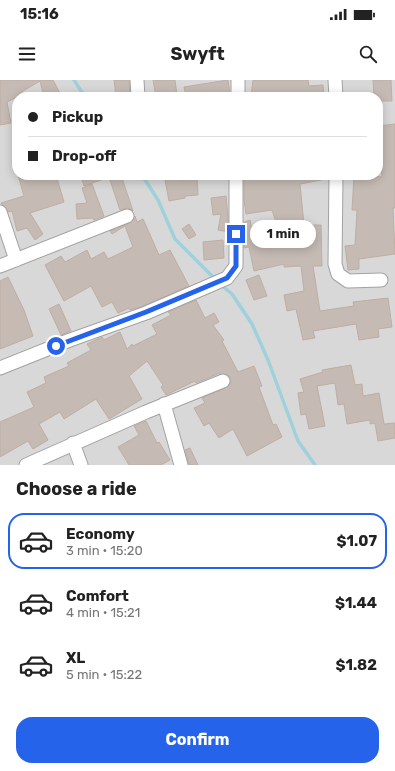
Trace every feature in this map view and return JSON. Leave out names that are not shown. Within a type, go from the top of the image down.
[{"type":"street","points":[[137,80],[138,92]]},
{"type":"street","points":[[238,80],[238,92]]},
{"type":"street","points":[[336,80],[336,92]]},
{"type":"street","points":[[0,368],[146,312],[227,278],[236,266],[236,180]]},
{"type":"street","points":[[336,180],[335,264],[338,274],[348,281],[381,280]]},
{"type":"street","points":[[0,212],[16,260]]},
{"type":"street","points":[[0,266],[128,216]]},
{"type":"street","points":[[26,465],[164,404],[223,381]]},
{"type":"street","points":[[164,404],[181,465]]},
{"type":"street","points":[[73,443],[81,465]]},
{"type":"shaded area","points":[[0,80],[395,80],[395,465],[0,465]]},
{"type":"building","points":[[0,80],[53,80],[59,92],[43,92],[40,81],[21,92],[12,92],[12,100],[7,102],[11,123],[0,125]]},
{"type":"building","points":[[114,80],[129,80],[130,92],[115,92]]},
{"type":"building","points":[[153,80],[175,80],[176,92],[155,92]]},
{"type":"building","points":[[228,80],[230,92],[185,92],[184,87]]},
{"type":"building","points":[[253,80],[308,80],[309,86],[323,85],[324,92],[252,92]]},
{"type":"building","points":[[373,80],[391,80],[392,101],[383,101],[383,92],[374,92]]},
{"type":"building","points":[[395,124],[395,208],[393,208],[395,254],[359,259],[359,269],[348,270],[345,246],[355,245],[357,210],[352,210],[354,180],[383,180],[383,125]]},
{"type":"building","points":[[19,180],[57,180],[64,202],[30,213],[43,234],[35,240],[27,228],[17,231],[12,211],[8,212],[1,203],[24,196]]},
{"type":"building","points":[[82,180],[101,180],[84,186]]},
{"type":"building","points":[[110,180],[123,180],[133,211],[128,208],[120,210]]},
{"type":"building","points":[[165,180],[197,180],[198,195],[185,196],[185,198],[169,201]]},
{"type":"building","points":[[244,180],[321,180],[300,184],[304,225],[321,225],[322,266],[313,266],[320,311],[354,306],[353,302],[388,298],[392,327],[378,329],[379,337],[359,340],[356,324],[313,331],[315,338],[303,340],[296,309],[287,311],[284,295],[304,291],[301,266],[284,267],[284,264],[254,271],[249,247],[244,248],[244,222],[250,220],[253,235],[278,228],[272,210],[246,214]]},
{"type":"building","points":[[92,184],[104,216],[94,220],[93,218],[77,219],[76,204],[87,203],[82,188]]},
{"type":"building","points":[[226,196],[228,232],[218,230],[221,214],[213,215],[211,198]]},
{"type":"building","points":[[135,216],[137,222],[143,219],[159,255],[170,250],[189,286],[143,306],[130,310],[129,308],[118,313],[112,302],[102,307],[91,286],[64,301],[45,265],[61,256],[65,262],[87,250],[91,259],[104,252],[108,259],[133,247],[125,226],[112,234],[110,231],[130,223]]},
{"type":"building","points":[[189,224],[196,235],[189,239],[182,229]]},
{"type":"building","points":[[223,240],[224,258],[204,260],[203,242]]},
{"type":"building","points":[[259,275],[267,296],[254,300],[246,280]]},
{"type":"building","points":[[8,277],[24,310],[33,336],[0,349],[0,281]]},
{"type":"building","points":[[196,300],[205,318],[214,313],[219,322],[213,325],[224,340],[222,341],[238,372],[254,366],[262,386],[259,387],[273,425],[276,424],[282,437],[247,456],[233,429],[219,438],[209,423],[204,426],[194,408],[205,403],[202,398],[229,386],[231,382],[228,375],[220,373],[196,383],[195,381],[166,395],[161,387],[163,385],[147,361],[129,376],[142,399],[109,419],[96,399],[64,419],[60,412],[39,424],[48,440],[33,449],[28,441],[0,457],[0,422],[34,407],[27,392],[46,383],[44,377],[69,366],[67,363],[91,350],[87,344],[102,337],[104,340],[120,332],[127,349],[132,344],[133,346],[157,334],[152,325],[171,315],[168,312]]},
{"type":"building","points":[[59,304],[71,331],[61,335],[49,309]]},
{"type":"building","points":[[351,365],[355,385],[362,384],[363,396],[379,393],[384,424],[395,423],[395,438],[378,441],[375,423],[370,424],[370,420],[347,424],[344,404],[338,405],[335,383],[317,386],[325,426],[309,429],[306,414],[301,415],[298,393],[304,392],[300,379],[323,372],[322,370]]},
{"type":"building","points":[[146,421],[157,443],[159,442],[170,460],[161,465],[129,465],[118,447],[139,435],[134,426]]},
{"type":"building","points":[[190,448],[198,465],[189,465],[185,450]]},
{"type":"waterway","points":[[74,80],[82,92]]},
{"type":"waterway","points":[[145,180],[158,200],[175,239],[215,279]]},
{"type":"waterway","points":[[221,285],[232,294],[252,324],[268,360],[298,441],[315,465]]},
{"type":"route","points":[[56,346],[146,312],[227,278],[236,266],[236,234]]}]
